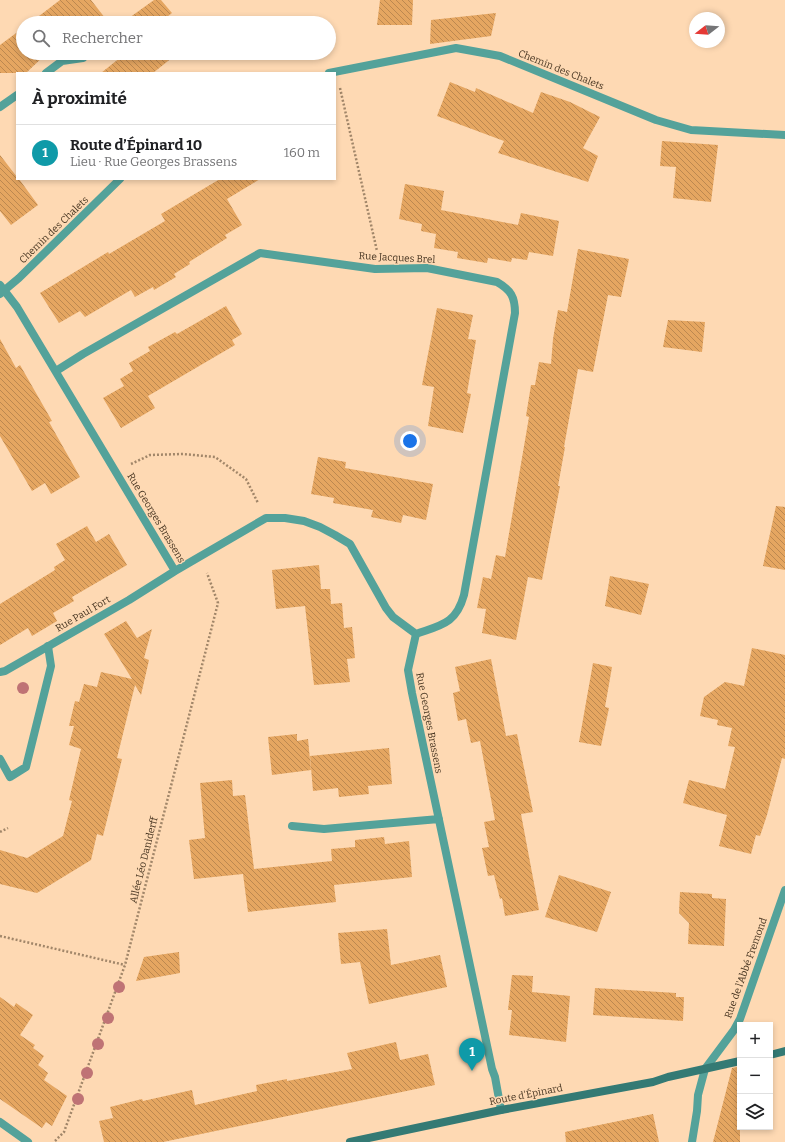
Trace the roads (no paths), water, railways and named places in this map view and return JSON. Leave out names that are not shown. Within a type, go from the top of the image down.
[{"type":"main road","points":[[773,1053],[785,1051]]},
{"type":"main road","name":"Route d'Épinard","points":[[350,1142],[501,1110],[652,1082],[737,1062]]},
{"type":"street","name":"Chemin des Chalets","points":[[332,72],[456,48],[500,56],[656,120],[691,130],[785,135]]},
{"type":"street","points":[[47,72],[62,61],[69,60]]},
{"type":"street","points":[[0,107],[16,96]]},
{"type":"street","name":"Chemin des Chalets","points":[[2,290],[119,180]]},
{"type":"street","name":"Rue Jacques Brel","points":[[56,372],[83,354],[260,253],[375,269],[427,268],[497,282],[505,287],[511,294],[515,303],[515,313],[464,595],[461,606],[449,621],[416,634]]},
{"type":"street","name":"Rue Georges Brassens","points":[[2,290],[17,307],[175,571],[266,518],[285,518],[304,521],[320,527],[350,544],[386,608],[393,617],[416,634],[408,670],[501,1110]]},
{"type":"street","name":"Rue Paul Fort","points":[[0,672],[5,671],[129,600],[175,571]]},
{"type":"street","points":[[0,759],[10,777],[26,767],[51,666],[48,646]]},
{"type":"street","points":[[292,826],[324,829],[439,819]]},
{"type":"street","name":"Rue de l'Abbé Fremond","points":[[705,1069],[734,1030],[740,1019],[785,890]]},
{"type":"street","points":[[692,1142],[698,1096],[705,1069]]},
{"type":"street","points":[[0,1122],[28,1142]]},
{"type":"place","name":"Route d’Épinard 10","points":[[472,1071]]}]
